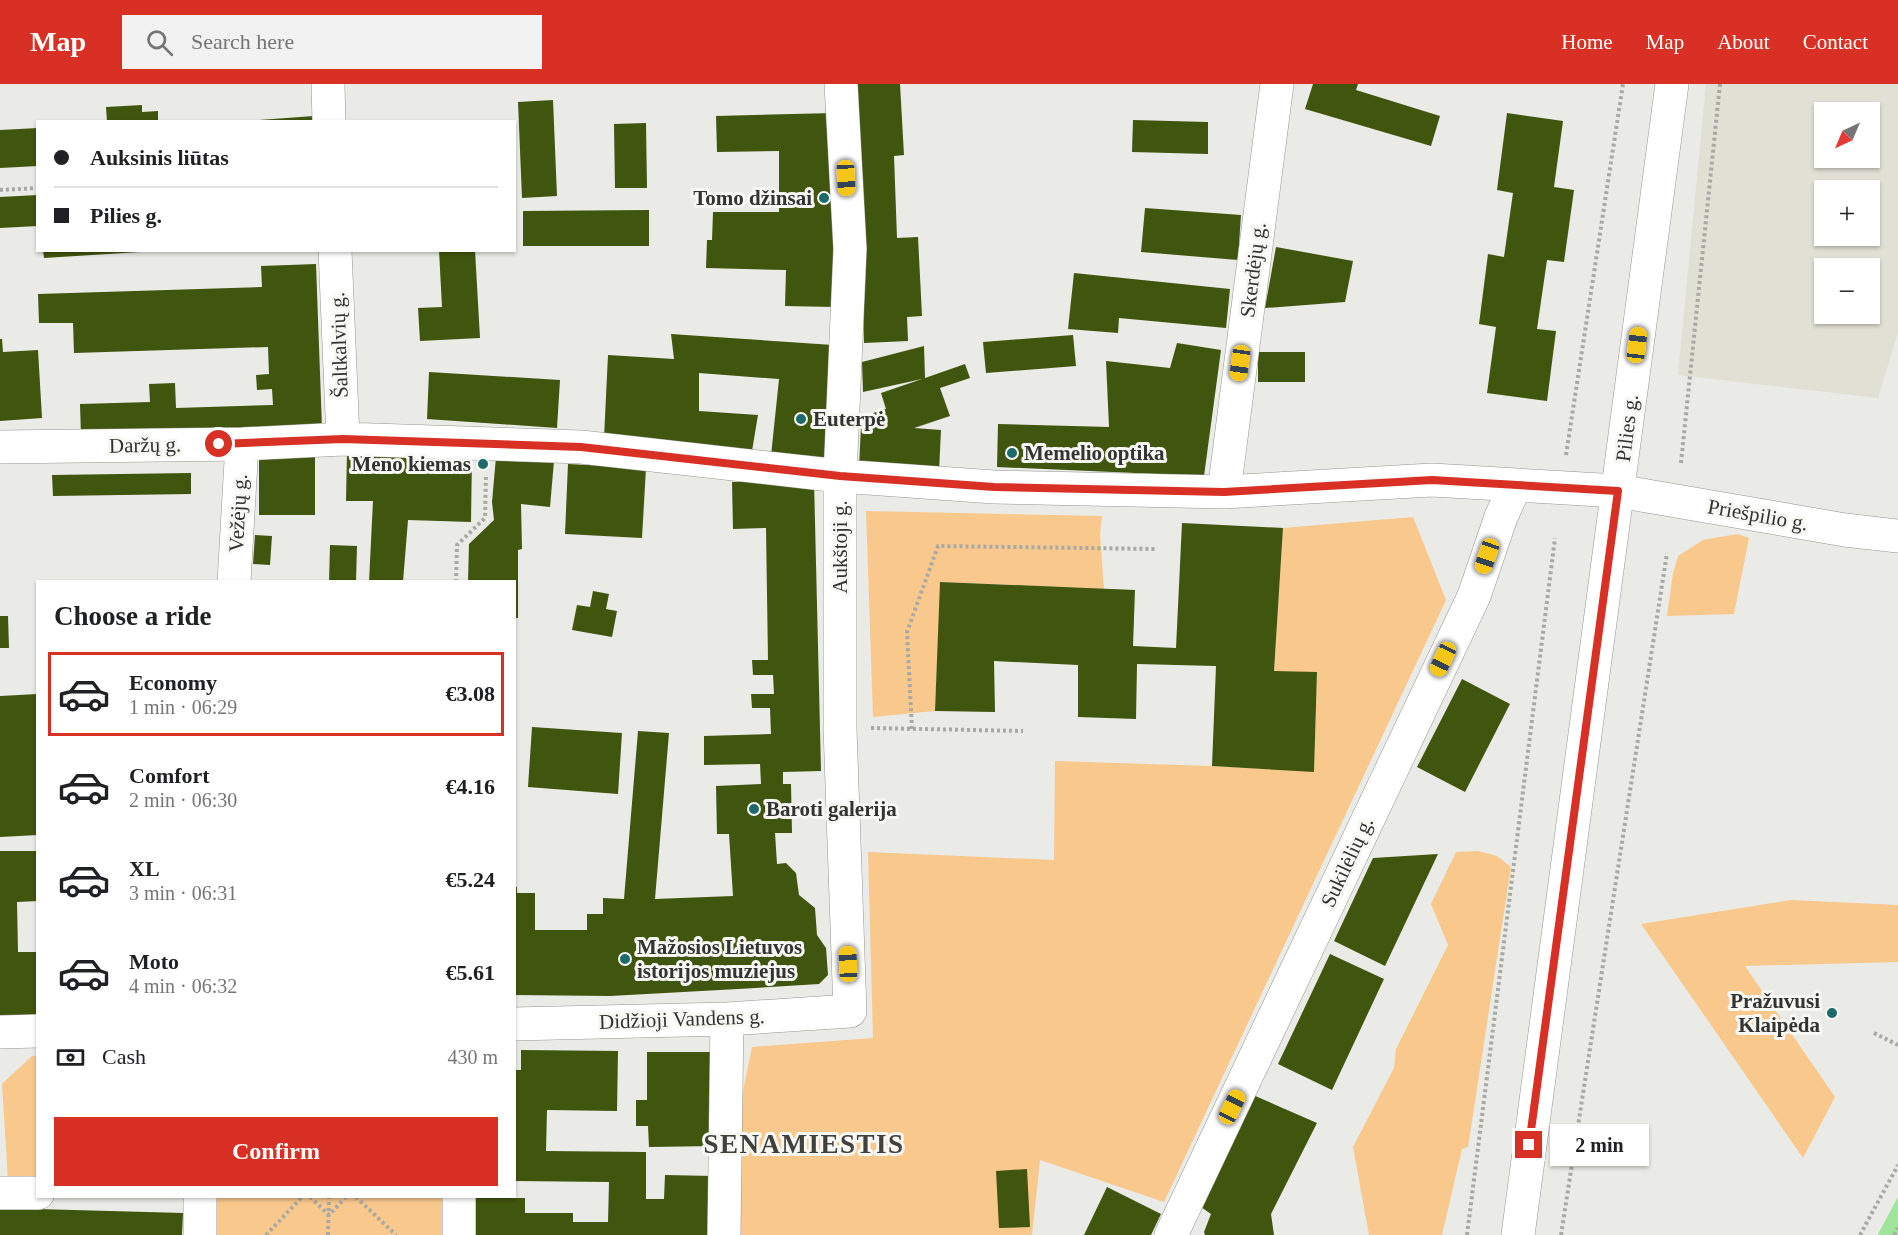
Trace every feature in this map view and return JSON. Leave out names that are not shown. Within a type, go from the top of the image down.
[{"type":"street","points":[[328,84],[329,120]]},
{"type":"street","name":"Aukštoji g.","points":[[842,84],[850,249],[840,476],[840,728],[850,1011]]},
{"type":"street","name":"Skerdėjų g.","points":[[1224,492],[1277,84]]},
{"type":"street","name":"Pilies g.","points":[[1518,1235],[1672,84]]},
{"type":"street","name":"Šaltkalvių g.","points":[[335,252],[343,439]]},
{"type":"street","name":"Daržų g.","points":[[0,447],[242,444],[343,439],[581,447],[840,476],[994,487],[1224,492],[1432,480],[1618,491]]},
{"type":"street","name":"Vežėjų g.","points":[[234,580],[242,444]]},
{"type":"street","name":"Sukilėlių g.","points":[[1171,1235],[1474,596],[1501,517],[1515,486]]},
{"type":"street","name":"Priešpilio g.","points":[[1618,491],[1845,530],[1898,536]]},
{"type":"street","name":"Didžioji Vandens g.","points":[[516,1024],[727,1020],[850,1011]]},
{"type":"street","points":[[724,1235],[727,1020]]},
{"type":"street","points":[[0,1032],[36,1031]]},
{"type":"street","points":[[0,1193],[36,1193]]},
{"type":"street","points":[[200,1198],[200,1235]]},
{"type":"street","points":[[459,1198],[459,1235]]},
{"type":"path","points":[[1566,455],[1623,84]]},
{"type":"path","points":[[1681,463],[1720,84]]},
{"type":"path","points":[[0,190],[36,188]]},
{"type":"path","points":[[456,580],[457,545],[485,518],[487,444]]},
{"type":"path","points":[[1467,1235],[1555,538]]},
{"type":"path","points":[[912,729],[907,632],[938,546],[1157,549]]},
{"type":"path","points":[[1561,1235],[1667,553]]},
{"type":"path","points":[[840,728],[1023,731]]},
{"type":"path","points":[[1874,1033],[1898,1045]]},
{"type":"path","points":[[1860,1235],[1898,1165]]},
{"type":"path","points":[[266,1235],[301,1198]]},
{"type":"path","points":[[311,1198],[329,1215]]},
{"type":"path","points":[[328,1235],[329,1198]]},
{"type":"path","points":[[329,1215],[345,1198]]},
{"type":"path","points":[[357,1198],[396,1235]]},
{"type":"path","points":[[1894,1235],[1898,1228]]},
{"type":"shaded area","points":[[1706,84],[1898,84],[1898,333],[1878,398],[1678,375]]},
{"type":"shaded area","points":[[866,511],[1102,516],[1100,534],[1104,589],[941,582],[935,711],[873,717]]},
{"type":"shaded area","points":[[1413,517],[1446,600],[1164,1202],[1040,1160],[1032,1235],[739,1235],[739,1111],[752,1047],[873,1038],[868,852],[1054,860],[1055,761],[1314,771],[1317,673],[1274,671],[1283,528]]},
{"type":"shaded area","points":[[1737,534],[1749,538],[1734,614],[1667,616],[1673,573],[1678,556],[1703,540]]},
{"type":"shaded area","points":[[1478,851],[1497,856],[1511,867],[1468,1147],[1462,1149],[1442,1235],[1369,1235],[1353,1147],[1394,1068],[1396,1049],[1448,945],[1431,904],[1456,852]]},
{"type":"shaded area","points":[[1791,900],[1898,905],[1898,962],[1745,966],[1835,1097],[1803,1158],[1641,924]]},
{"type":"shaded area","points":[[32,1056],[36,1056],[36,1182],[8,1181],[2,1084]]},
{"type":"shaded area","points":[[1898,1197],[1898,1235],[1878,1235],[1878,1234]]},
{"type":"shaded area","points":[[214,1198],[442,1198],[443,1235],[214,1235]]},
{"type":"building","points":[[856,84],[900,84],[904,155],[894,156],[897,238],[918,237],[922,316],[907,317],[908,341],[864,343]]},
{"type":"building","points":[[1313,84],[1358,84],[1356,90],[1440,116],[1431,146],[1305,109]]},
{"type":"building","points":[[553,100],[557,196],[522,198],[518,102]]},
{"type":"building","points":[[142,105],[142,112],[158,111],[158,120],[107,120],[106,107]]},
{"type":"building","points":[[834,113],[835,307],[785,306],[786,270],[706,268],[707,240],[712,240],[713,212],[779,212],[779,151],[717,152],[716,116]]},
{"type":"building","points":[[1507,113],[1563,121],[1554,187],[1574,190],[1564,262],[1547,260],[1537,329],[1556,331],[1547,401],[1487,393],[1496,327],[1479,324],[1488,254],[1504,257],[1513,193],[1497,190]]},
{"type":"building","points":[[314,116],[315,120],[259,120]]},
{"type":"building","points":[[1133,120],[1208,122],[1208,154],[1132,152]]},
{"type":"building","points":[[646,123],[647,188],[615,188],[614,124]]},
{"type":"building","points":[[36,128],[36,166],[0,168],[0,130]]},
{"type":"building","points":[[36,195],[36,226],[0,228],[0,197]]},
{"type":"building","points":[[1145,208],[1241,215],[1238,260],[1141,252]]},
{"type":"building","points":[[649,210],[649,246],[523,246],[523,211]]},
{"type":"building","points":[[1276,247],[1353,261],[1345,302],[1265,308]]},
{"type":"building","points":[[43,252],[140,252],[44,258]]},
{"type":"building","points":[[439,252],[475,252],[480,338],[420,341],[418,308],[442,307]]},
{"type":"building","points":[[316,264],[322,428],[81,436],[80,404],[150,402],[149,384],[175,383],[176,408],[273,405],[272,389],[257,390],[256,375],[269,374],[268,347],[74,353],[73,323],[39,323],[38,294],[262,287],[261,266]]},
{"type":"building","points":[[1074,273],[1230,289],[1226,328],[1119,318],[1118,333],[1068,329]]},
{"type":"building","points":[[671,334],[833,345],[825,461],[771,456],[779,379],[699,373],[699,411],[758,415],[752,451],[604,438],[608,355],[674,359]]},
{"type":"building","points":[[1073,335],[1076,366],[986,373],[983,342]]},
{"type":"building","points":[[0,339],[2,339],[3,352],[38,350],[42,418],[0,421]]},
{"type":"building","points":[[1177,343],[1221,350],[1204,476],[997,467],[998,424],[1109,427],[1106,361],[1170,368]]},
{"type":"building","points":[[924,346],[925,378],[965,364],[970,378],[940,388],[950,416],[914,428],[941,430],[939,472],[859,468],[861,426],[878,427],[873,413],[886,409],[881,393],[922,379],[863,392],[862,362]]},
{"type":"building","points":[[1258,352],[1305,352],[1305,382],[1258,382]]},
{"type":"building","points":[[429,372],[560,380],[557,428],[427,419]]},
{"type":"building","points":[[347,453],[472,456],[471,522],[408,520],[403,580],[369,580],[373,501],[346,501]]},
{"type":"building","points":[[259,456],[315,457],[315,515],[259,515]]},
{"type":"building","points":[[496,457],[554,461],[550,507],[521,504],[522,549],[518,550],[518,618],[516,618],[516,580],[468,580],[469,544],[494,520],[492,502]]},
{"type":"building","points":[[568,464],[646,468],[642,538],[565,534]]},
{"type":"building","points":[[191,473],[191,494],[53,496],[52,475]]},
{"type":"building","points":[[814,480],[821,771],[783,772],[783,784],[791,784],[792,833],[775,833],[777,864],[786,863],[796,873],[799,895],[815,908],[817,935],[826,948],[828,975],[819,984],[610,996],[516,995],[516,887],[517,893],[535,893],[535,930],[587,930],[587,914],[603,914],[603,898],[624,899],[638,731],[669,733],[655,899],[733,896],[729,834],[717,834],[716,786],[761,784],[760,764],[704,765],[704,736],[771,734],[770,708],[752,708],[751,694],[774,694],[773,675],[753,675],[752,660],[768,660],[766,528],[733,529],[732,482]]},
{"type":"building","points":[[1182,523],[1283,528],[1274,671],[1317,672],[1314,772],[1212,766],[1216,666],[1137,664],[1136,719],[1078,717],[1078,665],[994,661],[995,712],[935,711],[940,582],[1135,590],[1133,646],[1176,648]]},
{"type":"building","points":[[255,535],[272,536],[270,565],[253,564]]},
{"type":"building","points":[[330,545],[357,546],[356,580],[329,580]]},
{"type":"building","points":[[593,591],[609,594],[606,609],[617,611],[612,637],[572,630],[577,605],[590,607]]},
{"type":"building","points":[[0,616],[8,616],[9,648],[0,648]]},
{"type":"building","points":[[1462,679],[1510,704],[1465,792],[1417,767]]},
{"type":"building","points":[[36,694],[36,835],[0,837],[0,696]]},
{"type":"building","points":[[532,727],[622,733],[618,794],[528,787]]},
{"type":"building","points":[[0,851],[36,851],[36,901],[17,902],[18,952],[36,952],[36,1015],[0,1015]]},
{"type":"building","points":[[1438,854],[1385,966],[1334,941],[1373,858]]},
{"type":"building","points":[[1330,954],[1384,979],[1332,1090],[1278,1064]]},
{"type":"building","points":[[521,1050],[618,1051],[617,1111],[547,1110],[546,1151],[646,1152],[646,1199],[664,1199],[665,1175],[714,1176],[712,1235],[476,1235],[475,1198],[525,1198],[525,1213],[573,1213],[573,1222],[608,1222],[609,1182],[516,1181],[516,1070],[521,1070]]},
{"type":"building","points":[[647,1052],[715,1052],[716,1146],[649,1147],[648,1126],[636,1126],[636,1100],[647,1100]]},
{"type":"building","points":[[1253,1095],[1317,1123],[1271,1214],[1274,1235],[1205,1235],[1211,1214],[1201,1207]]},
{"type":"building","points":[[1027,1169],[1030,1227],[999,1228],[996,1171]]},
{"type":"building","points":[[1107,1187],[1161,1214],[1151,1235],[1084,1235]]},
{"type":"building","points":[[0,1208],[183,1213],[182,1235],[0,1235]]},
{"type":"place","name":"Tomo džinsai","points":[[824,198]]},
{"type":"place","name":"Euterpė","points":[[801,419]]},
{"type":"place","name":"Memelio optika","points":[[1012,453]]},
{"type":"place","name":"Meno kiemas","points":[[483,464]]},
{"type":"place","name":"Baroti galerija","points":[[754,809]]},
{"type":"place","name":"Mažosios Lietuvos istorijos muziejus","points":[[625,959]]},
{"type":"place","name":"Pražuvusi Klaipėda","points":[[1832,1013]]},
{"type":"district","name":"SENAMIESTIS","points":[[804,1144]]},
{"type":"route","points":[[219,444],[343,439],[581,447],[840,476],[994,487],[1224,492],[1432,480],[1618,491],[1529,1145]]}]
